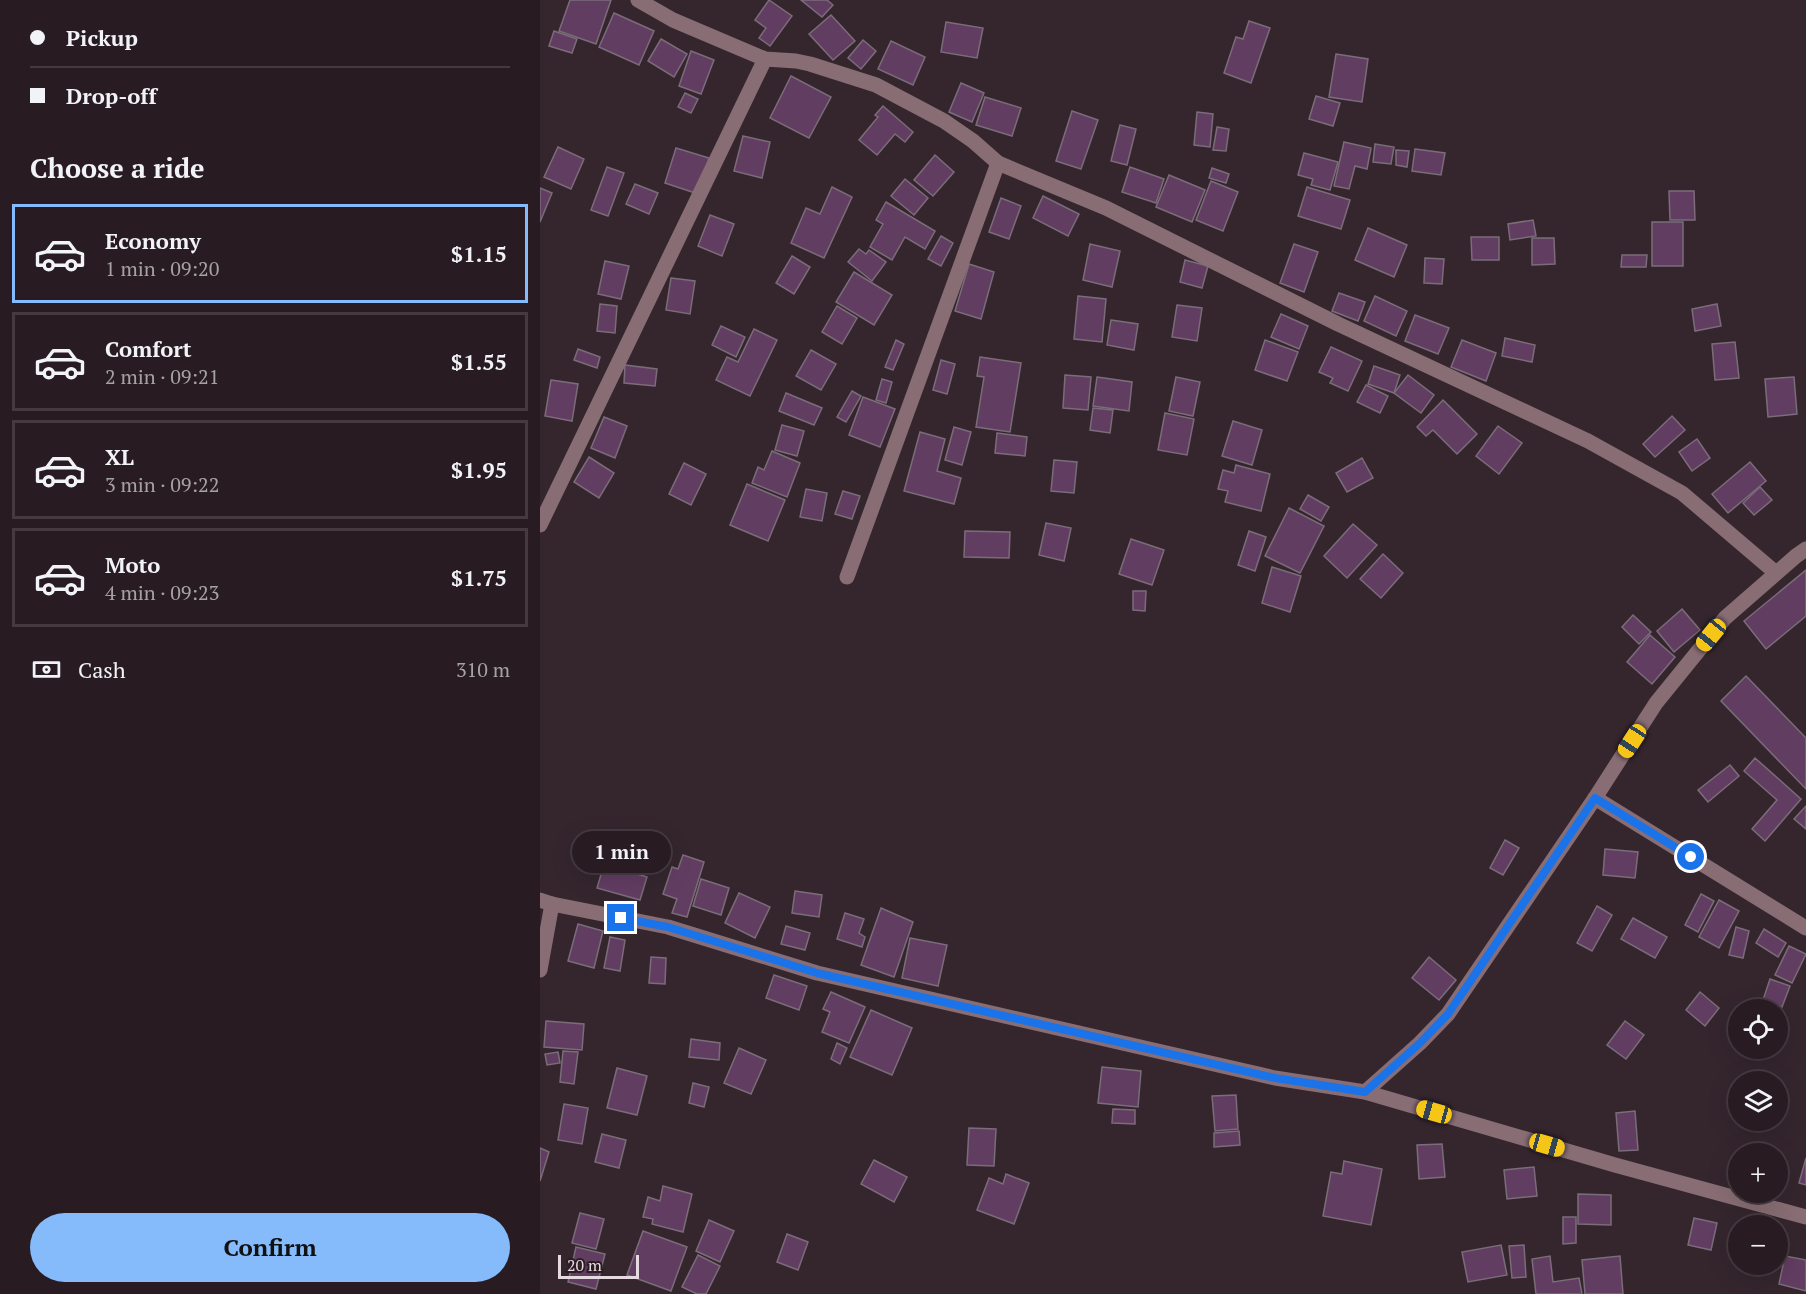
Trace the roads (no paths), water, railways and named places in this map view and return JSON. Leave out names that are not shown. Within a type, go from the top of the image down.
[{"type":"street","points":[[638,0],[673,20],[765,59],[796,61],[876,85],[944,121],[973,141],[998,163],[1106,208],[1338,324],[1588,441],[1682,493],[1776,573]]},
{"type":"street","points":[[540,525],[765,59]]},
{"type":"street","points":[[847,577],[998,163]]},
{"type":"street","points":[[1365,1092],[1420,1043],[1448,1014],[1595,798],[1656,703],[1718,626],[1806,549]]},
{"type":"street","points":[[1595,798],[1806,928]]},
{"type":"street","points":[[540,970],[546,902],[668,927],[817,973],[1275,1078],[1365,1092],[1806,1217]]}]
